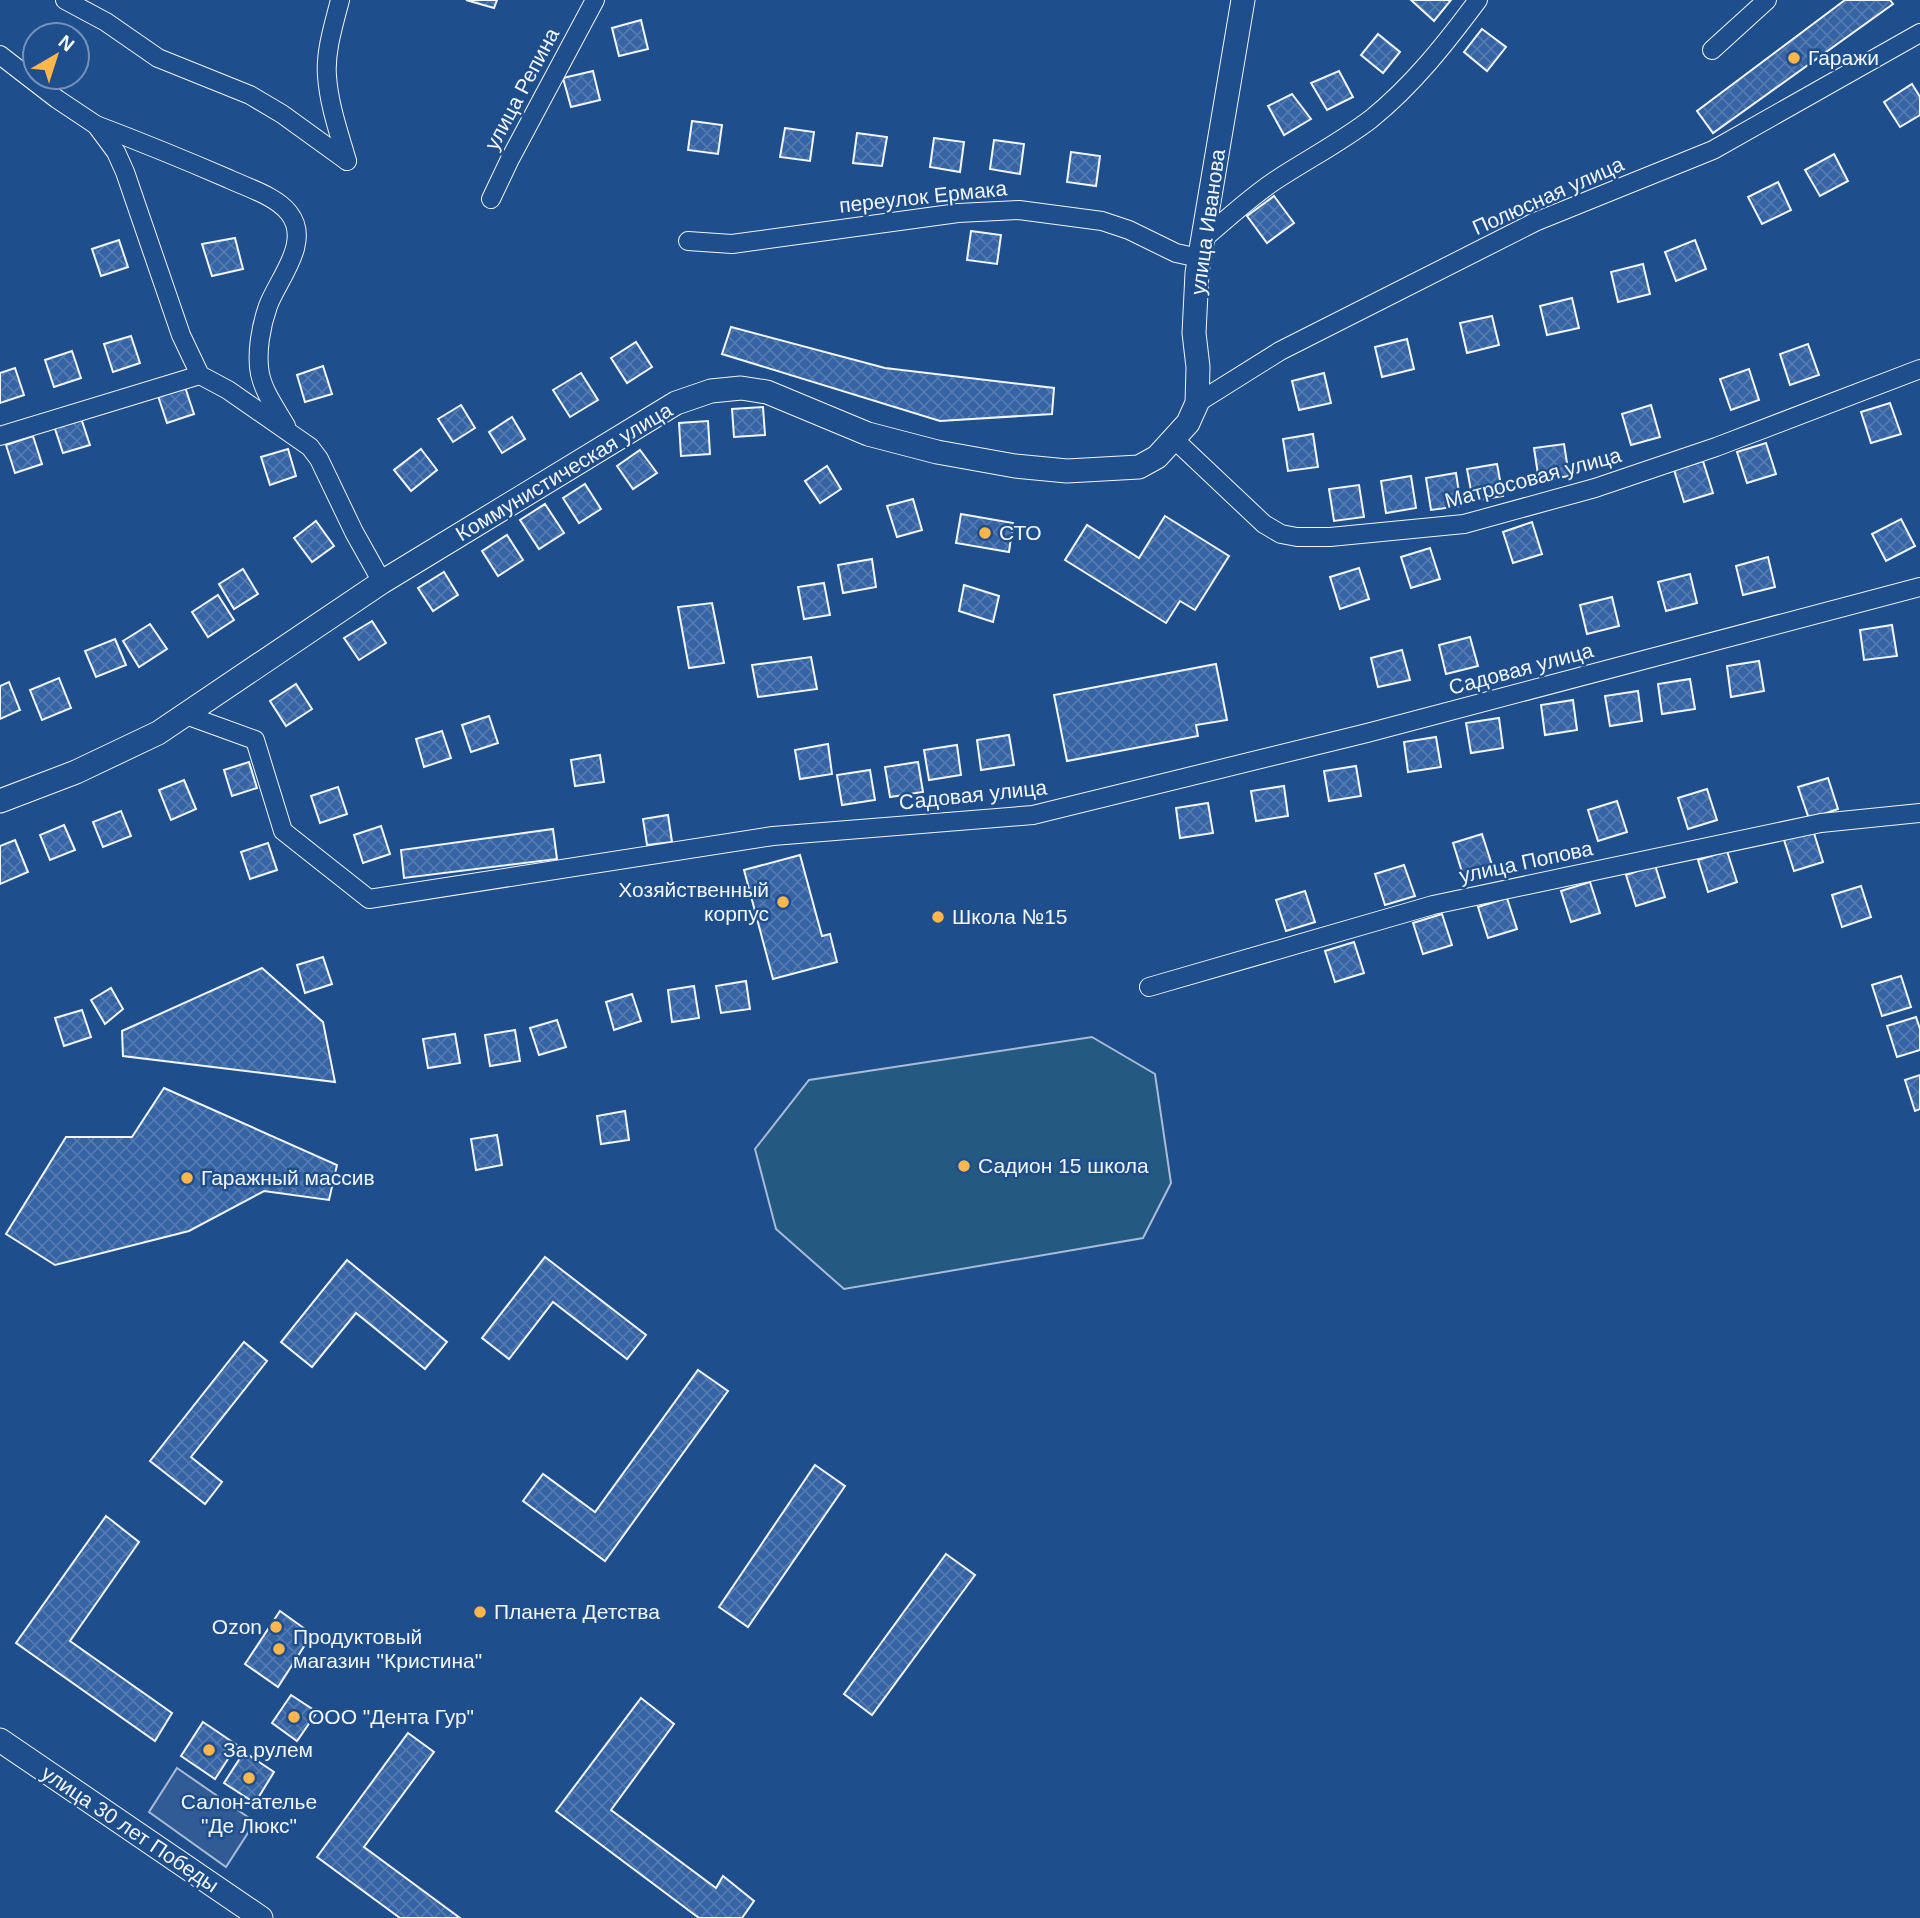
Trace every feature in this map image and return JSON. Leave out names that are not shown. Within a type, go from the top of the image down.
[{"type":"street","points":[[65,0],[106,22],[158,58],[250,95],[282,114],[347,161],[333,114],[327,74],[331,35],[340,0]]},
{"type":"street","name":"улица Репина","points":[[491,199],[595,0]]},
{"type":"street","name":"улица Иванова","points":[[1175,440],[1188,423],[1197,403],[1198,367],[1194,333],[1201,249],[1243,0]]},
{"type":"street","points":[[1201,249],[1274,181],[1340,141],[1401,92],[1433,59],[1478,0]]},
{"type":"street","points":[[1712,50],[1768,0]]},
{"type":"street","name":"Полюсная улица","points":[[1197,403],[1280,351],[1535,222],[1713,150],[1920,33]]},
{"type":"street","points":[[0,55],[96,125],[252,189],[278,203],[292,217],[296,244],[293,257],[268,305],[259,357],[260,374],[266,390],[288,430]]},
{"type":"street","points":[[96,125],[116,152],[125,172],[181,335],[200,375],[228,390],[310,447],[319,459],[382,582]]},
{"type":"street","name":"переулок Ермака","points":[[688,242],[732,244],[958,212],[1019,210],[1102,221],[1129,230],[1176,253],[1201,249]]},
{"type":"street","name":"Матросовая улица","points":[[1175,440],[1264,524],[1281,534],[1330,537],[1464,524],[1595,488],[1716,447],[1920,369]]},
{"type":"street","points":[[0,436],[200,375]]},
{"type":"street","name":"Коммунистическая улица","points":[[0,801],[76,772],[158,733],[382,582],[676,404],[711,391],[741,388],[767,392],[868,434],[937,452],[1014,466],[1067,471],[1139,467],[1157,457],[1175,440]]},
{"type":"street","name":"Садовая улица","points":[[186,715],[254,740],[283,831],[369,899],[773,836],[1033,815],[1367,733],[1920,587]]},
{"type":"street","name":"улица Попова","points":[[1149,987],[1433,905],[1821,822],[1920,813]]},
{"type":"street","name":"улица 30 лет Победы","points":[[0,1740],[261,1918]]},
{"type":"shaded area","name":"Садион 15 школа","points":[[1092,1037],[1155,1074],[1171,1183],[1143,1238],[844,1289],[776,1229],[755,1149],[809,1080]]},
{"type":"shaded area","points":[[177,1768],[255,1822],[226,1867],[149,1812]]},
{"type":"building","points":[[466,0],[497,0],[494,8]]},
{"type":"building","points":[[1411,0],[1451,0],[1434,21]]},
{"type":"building","name":"Гаражи","points":[[1845,0],[1890,0],[1893,4],[1713,133],[1697,111]]},
{"type":"building","points":[[641,20],[648,49],[619,56],[612,28]]},
{"type":"building","points":[[1482,29],[1506,47],[1487,71],[1464,52]]},
{"type":"building","points":[[1378,34],[1400,52],[1383,73],[1361,55]]},
{"type":"building","points":[[593,71],[600,100],[571,107],[563,78]]},
{"type":"building","points":[[1339,71],[1353,97],[1327,110],[1311,83]]},
{"type":"building","points":[[1912,84],[1920,97],[1920,115],[1900,127],[1884,102]]},
{"type":"building","points":[[1292,94],[1311,119],[1284,135],[1268,106]]},
{"type":"building","points":[[692,121],[722,125],[718,154],[688,150]]},
{"type":"building","points":[[785,128],[814,132],[810,161],[780,157]]},
{"type":"building","points":[[857,133],[887,137],[882,166],[853,163]]},
{"type":"building","points":[[934,138],[964,142],[960,172],[930,167]]},
{"type":"building","points":[[994,140],[1024,144],[1020,174],[990,169]]},
{"type":"building","points":[[1071,152],[1100,156],[1096,186],[1067,182]]},
{"type":"building","points":[[1834,154],[1848,181],[1820,196],[1805,170]]},
{"type":"building","points":[[1778,182],[1791,210],[1762,224],[1748,197]]},
{"type":"building","points":[[1274,196],[1294,223],[1267,243],[1247,216]]},
{"type":"building","points":[[971,231],[1001,235],[997,264],[967,260]]},
{"type":"building","points":[[235,238],[243,269],[212,276],[202,244]]},
{"type":"building","points":[[119,240],[128,267],[101,276],[92,249]]},
{"type":"building","points":[[1695,240],[1706,269],[1676,281],[1665,252]]},
{"type":"building","points":[[1643,264],[1650,294],[1618,302],[1611,272]]},
{"type":"building","points":[[1572,298],[1579,328],[1547,335],[1540,306]]},
{"type":"building","points":[[1492,316],[1499,345],[1467,353],[1460,323]]},
{"type":"building","points":[[731,327],[885,368],[1054,388],[1052,414],[940,421],[722,354]]},
{"type":"building","points":[[131,336],[140,363],[113,372],[104,344]]},
{"type":"building","points":[[1407,339],[1414,369],[1382,377],[1375,347]]},
{"type":"building","points":[[636,342],[652,367],[627,383],[611,358]]},
{"type":"building","points":[[1808,344],[1819,375],[1790,385],[1780,354]]},
{"type":"building","points":[[72,351],[81,378],[54,387],[45,360]]},
{"type":"building","points":[[323,366],[332,394],[305,402],[297,375]]},
{"type":"building","points":[[15,368],[24,395],[0,403],[0,373]]},
{"type":"building","points":[[1749,369],[1759,400],[1731,410],[1720,379]]},
{"type":"building","points":[[581,373],[598,400],[570,417],[553,390]]},
{"type":"building","points":[[1324,373],[1331,403],[1299,410],[1292,381]]},
{"type":"building","points":[[185,387],[194,414],[167,423],[158,396]]},
{"type":"building","points":[[1890,403],[1901,434],[1871,443],[1861,412]]},
{"type":"building","points":[[461,405],[475,428],[453,442],[438,419]]},
{"type":"building","points":[[1651,405],[1660,437],[1631,445],[1622,414]]},
{"type":"building","points":[[763,407],[765,435],[734,437],[732,409]]},
{"type":"building","points":[[512,417],[525,439],[502,453],[489,432]]},
{"type":"building","points":[[81,418],[90,445],[63,453],[54,426]]},
{"type":"building","points":[[708,421],[710,454],[681,456],[679,423]]},
{"type":"building","points":[[1313,434],[1318,467],[1288,471],[1283,439]]},
{"type":"building","points":[[33,436],[42,464],[15,473],[6,445]]},
{"type":"building","points":[[1766,443],[1776,474],[1747,483],[1737,452]]},
{"type":"building","points":[[1564,444],[1569,476],[1539,481],[1534,448]]},
{"type":"building","points":[[288,449],[296,476],[270,485],[261,457]]},
{"type":"building","points":[[421,449],[437,470],[411,491],[394,470]]},
{"type":"building","points":[[640,450],[657,473],[633,489],[617,466]]},
{"type":"building","points":[[1703,461],[1713,493],[1684,502],[1674,470]]},
{"type":"building","points":[[1497,464],[1503,496],[1473,501],[1467,469]]},
{"type":"building","points":[[827,466],[841,489],[820,503],[805,481]]},
{"type":"building","points":[[1456,473],[1461,506],[1431,510],[1426,478]]},
{"type":"building","points":[[1411,476],[1416,508],[1386,513],[1381,481]]},
{"type":"building","points":[[585,484],[601,509],[579,523],[563,498]]},
{"type":"building","points":[[1359,485],[1364,517],[1334,521],[1329,489]]},
{"type":"building","points":[[913,499],[922,530],[897,537],[887,506]]},
{"type":"building","points":[[545,504],[564,533],[539,549],[520,520]]},
{"type":"building","name":"СТО","points":[[961,514],[1013,523],[1009,552],[956,543]]},
{"type":"building","points":[[1165,516],[1229,556],[1195,610],[1180,601],[1166,623],[1065,560],[1087,525],[1139,558]]},
{"type":"building","points":[[1901,519],[1915,546],[1886,561],[1872,534]]},
{"type":"building","points":[[316,521],[334,546],[312,562],[294,538]]},
{"type":"building","points":[[1532,522],[1542,554],[1513,563],[1503,532]]},
{"type":"building","points":[[507,535],[523,560],[498,576],[482,551]]},
{"type":"building","points":[[1430,548],[1440,579],[1411,588],[1401,557]]},
{"type":"building","points":[[1768,557],[1775,587],[1743,595],[1736,566]]},
{"type":"building","points":[[872,559],[876,587],[843,593],[838,565]]},
{"type":"building","points":[[1359,568],[1369,599],[1340,609],[1330,577]]},
{"type":"building","points":[[243,569],[258,594],[234,609],[219,584]]},
{"type":"building","points":[[444,572],[458,595],[433,611],[418,588]]},
{"type":"building","points":[[1690,574],[1697,603],[1666,611],[1658,582]]},
{"type":"building","points":[[824,583],[830,615],[804,619],[798,587]]},
{"type":"building","points":[[964,585],[999,596],[993,622],[959,611]]},
{"type":"building","points":[[218,595],[234,620],[208,637],[192,612]]},
{"type":"building","points":[[1612,597],[1619,626],[1587,634],[1580,605]]},
{"type":"building","points":[[712,603],[724,663],[689,668],[678,607]]},
{"type":"building","points":[[372,621],[386,643],[359,660],[344,638]]},
{"type":"building","points":[[150,624],[167,649],[139,667],[123,641]]},
{"type":"building","points":[[1892,625],[1897,656],[1864,660],[1860,630]]},
{"type":"building","points":[[1470,637],[1478,666],[1446,674],[1439,645]]},
{"type":"building","points":[[115,639],[126,665],[96,677],[85,651]]},
{"type":"building","points":[[1402,650],[1410,680],[1378,687],[1371,658]]},
{"type":"building","points":[[811,657],[817,689],[758,697],[752,665]]},
{"type":"building","points":[[1759,661],[1764,691],[1731,697],[1727,666]]},
{"type":"building","points":[[1216,664],[1227,720],[1196,725],[1198,736],[1067,761],[1054,695]]},
{"type":"building","points":[[59,678],[71,708],[42,720],[30,690]]},
{"type":"building","points":[[1690,679],[1695,709],[1662,714],[1658,684]]},
{"type":"building","points":[[9,682],[20,710],[0,719],[0,686]]},
{"type":"building","points":[[296,684],[312,709],[286,726],[270,701]]},
{"type":"building","points":[[1638,691],[1642,721],[1610,726],[1605,696]]},
{"type":"building","points":[[1573,700],[1577,730],[1545,735],[1541,705]]},
{"type":"building","points":[[489,716],[498,743],[471,752],[462,725]]},
{"type":"building","points":[[1499,718],[1503,748],[1471,753],[1466,723]]},
{"type":"building","points":[[442,731],[451,758],[424,767],[416,739]]},
{"type":"building","points":[[1009,735],[1014,765],[981,770],[977,740]]},
{"type":"building","points":[[1436,737],[1441,767],[1408,772],[1404,742]]},
{"type":"building","points":[[828,744],[832,774],[800,779],[795,750]]},
{"type":"building","points":[[957,745],[961,775],[929,780],[924,750]]},
{"type":"building","points":[[600,755],[604,782],[575,786],[571,760]]},
{"type":"building","points":[[249,762],[257,788],[232,796],[224,770]]},
{"type":"building","points":[[918,762],[923,792],[890,797],[885,767]]},
{"type":"building","points":[[1356,766],[1361,796],[1329,801],[1324,771]]},
{"type":"building","points":[[870,770],[875,800],[842,805],[837,775]]},
{"type":"building","points":[[1828,778],[1838,809],[1809,819],[1798,787]]},
{"type":"building","points":[[184,780],[196,809],[171,820],[159,790]]},
{"type":"building","points":[[1284,786],[1288,816],[1256,821],[1251,791]]},
{"type":"building","points":[[338,787],[347,814],[320,823],[311,796]]},
{"type":"building","points":[[1707,789],[1717,820],[1688,829],[1678,798]]},
{"type":"building","points":[[1617,801],[1627,832],[1598,841],[1588,810]]},
{"type":"building","points":[[1208,803],[1213,833],[1180,838],[1176,808]]},
{"type":"building","points":[[121,811],[131,836],[103,847],[93,822]]},
{"type":"building","points":[[668,815],[672,842],[647,845],[643,819]]},
{"type":"building","points":[[64,825],[75,850],[50,860],[40,835]]},
{"type":"building","points":[[381,826],[390,854],[363,863],[354,835]]},
{"type":"building","points":[[553,829],[557,859],[404,878],[401,850]]},
{"type":"building","points":[[1813,830],[1823,862],[1794,871],[1784,840]]},
{"type":"building","points":[[1482,834],[1492,865],[1463,875],[1453,843]]},
{"type":"building","points":[[15,840],[28,872],[0,884],[0,846]]},
{"type":"building","points":[[268,843],[277,870],[250,879],[241,852]]},
{"type":"building","points":[[1727,851],[1737,882],[1708,892],[1698,860]]},
{"type":"building","name":"Хозяйственный корпус","points":[[800,855],[822,936],[830,934],[837,962],[773,979],[744,870]]},
{"type":"building","points":[[1404,865],[1415,896],[1385,905],[1375,874]]},
{"type":"building","points":[[1655,865],[1665,897],[1636,906],[1626,875]]},
{"type":"building","points":[[1590,882],[1600,913],[1571,922],[1561,891]]},
{"type":"building","points":[[1861,886],[1871,917],[1842,927],[1832,895]]},
{"type":"building","points":[[1305,891],[1315,922],[1286,931],[1276,900]]},
{"type":"building","points":[[1507,898],[1517,929],[1488,938],[1478,907]]},
{"type":"building","points":[[1442,914],[1452,945],[1423,954],[1413,923]]},
{"type":"building","points":[[1354,942],[1364,973],[1335,982],[1325,951]]},
{"type":"building","points":[[323,957],[332,984],[305,993],[297,965]]},
{"type":"building","points":[[262,968],[323,1022],[335,1082],[123,1056],[122,1031]]},
{"type":"building","points":[[1901,976],[1911,1007],[1882,1016],[1872,985]]},
{"type":"building","points":[[746,981],[750,1009],[721,1013],[716,986]]},
{"type":"building","points":[[694,986],[699,1018],[672,1022],[668,990]]},
{"type":"building","points":[[111,988],[123,1009],[105,1024],[91,1000]]},
{"type":"building","points":[[632,994],[641,1021],[614,1030],[606,1002]]},
{"type":"building","points":[[82,1010],[91,1037],[64,1046],[55,1018]]},
{"type":"building","points":[[1916,1017],[1920,1029],[1920,1050],[1897,1057],[1887,1026]]},
{"type":"building","points":[[557,1020],[566,1047],[539,1055],[530,1028]]},
{"type":"building","points":[[515,1030],[520,1061],[490,1066],[485,1035]]},
{"type":"building","points":[[455,1034],[460,1063],[428,1068],[423,1039]]},
{"type":"building","points":[[1920,1075],[1920,1109],[1915,1111],[1905,1080]]},
{"type":"building","name":"Гаражный массив","points":[[164,1088],[337,1165],[329,1200],[264,1191],[189,1231],[55,1265],[6,1234],[66,1137],[132,1137]]},
{"type":"building","points":[[625,1111],[629,1140],[601,1144],[597,1116]]},
{"type":"building","points":[[497,1135],[502,1165],[476,1170],[471,1139]]},
{"type":"building","points":[[545,1257],[646,1335],[627,1359],[553,1302],[509,1359],[482,1338]]},
{"type":"building","points":[[347,1260],[447,1342],[425,1369],[356,1313],[312,1367],[281,1342]]},
{"type":"building","points":[[244,1342],[267,1361],[191,1457],[222,1482],[205,1504],[150,1461]]},
{"type":"building","points":[[698,1370],[728,1391],[605,1561],[523,1501],[543,1474],[595,1512]]},
{"type":"building","points":[[815,1465],[845,1486],[748,1627],[719,1607]]},
{"type":"building","points":[[106,1516],[139,1542],[70,1641],[172,1713],[155,1741],[16,1643]]},
{"type":"building","points":[[946,1554],[975,1575],[872,1715],[844,1694]]},
{"type":"building","name":"Продуктовый магазин \"Кристина\"","points":[[280,1611],[312,1634],[278,1687],[245,1664]]},
{"type":"building","name":"ООО \"Дента Гур\"","points":[[291,1695],[317,1712],[297,1741],[272,1723]]},
{"type":"building","points":[[641,1698],[674,1724],[611,1810],[716,1888],[723,1876],[754,1901],[742,1918],[699,1918],[556,1811]]},
{"type":"building","name":"За рулем","points":[[203,1722],[237,1745],[215,1779],[181,1756]]},
{"type":"building","points":[[408,1733],[434,1752],[364,1847],[460,1918],[400,1918],[317,1857]]},
{"type":"building","name":"Салон-ателье \"Де Люкс\"","points":[[244,1752],[274,1772],[255,1803],[224,1783]]},
{"type":"place","name":"Гаражи","points":[[1794,58]]},
{"type":"place","name":"СТО","points":[[985,533]]},
{"type":"place","name":"Хозяйственный корпус","points":[[783,902]]},
{"type":"place","name":"Школа №15","points":[[938,917]]},
{"type":"place","name":"Садион 15 школа","points":[[964,1166]]},
{"type":"place","name":"Гаражный массив","points":[[187,1178]]},
{"type":"place","name":"Планета Детства","points":[[480,1612]]},
{"type":"place","name":"Ozon","points":[[276,1627]]},
{"type":"place","name":"Продуктовый магазин \"Кристина\"","points":[[279,1649]]},
{"type":"place","name":"ООО \"Дента Гур\"","points":[[294,1717]]},
{"type":"place","name":"За рулем","points":[[209,1750]]},
{"type":"place","name":"Салон-ателье \"Де Люкс\"","points":[[249,1778]]}]
